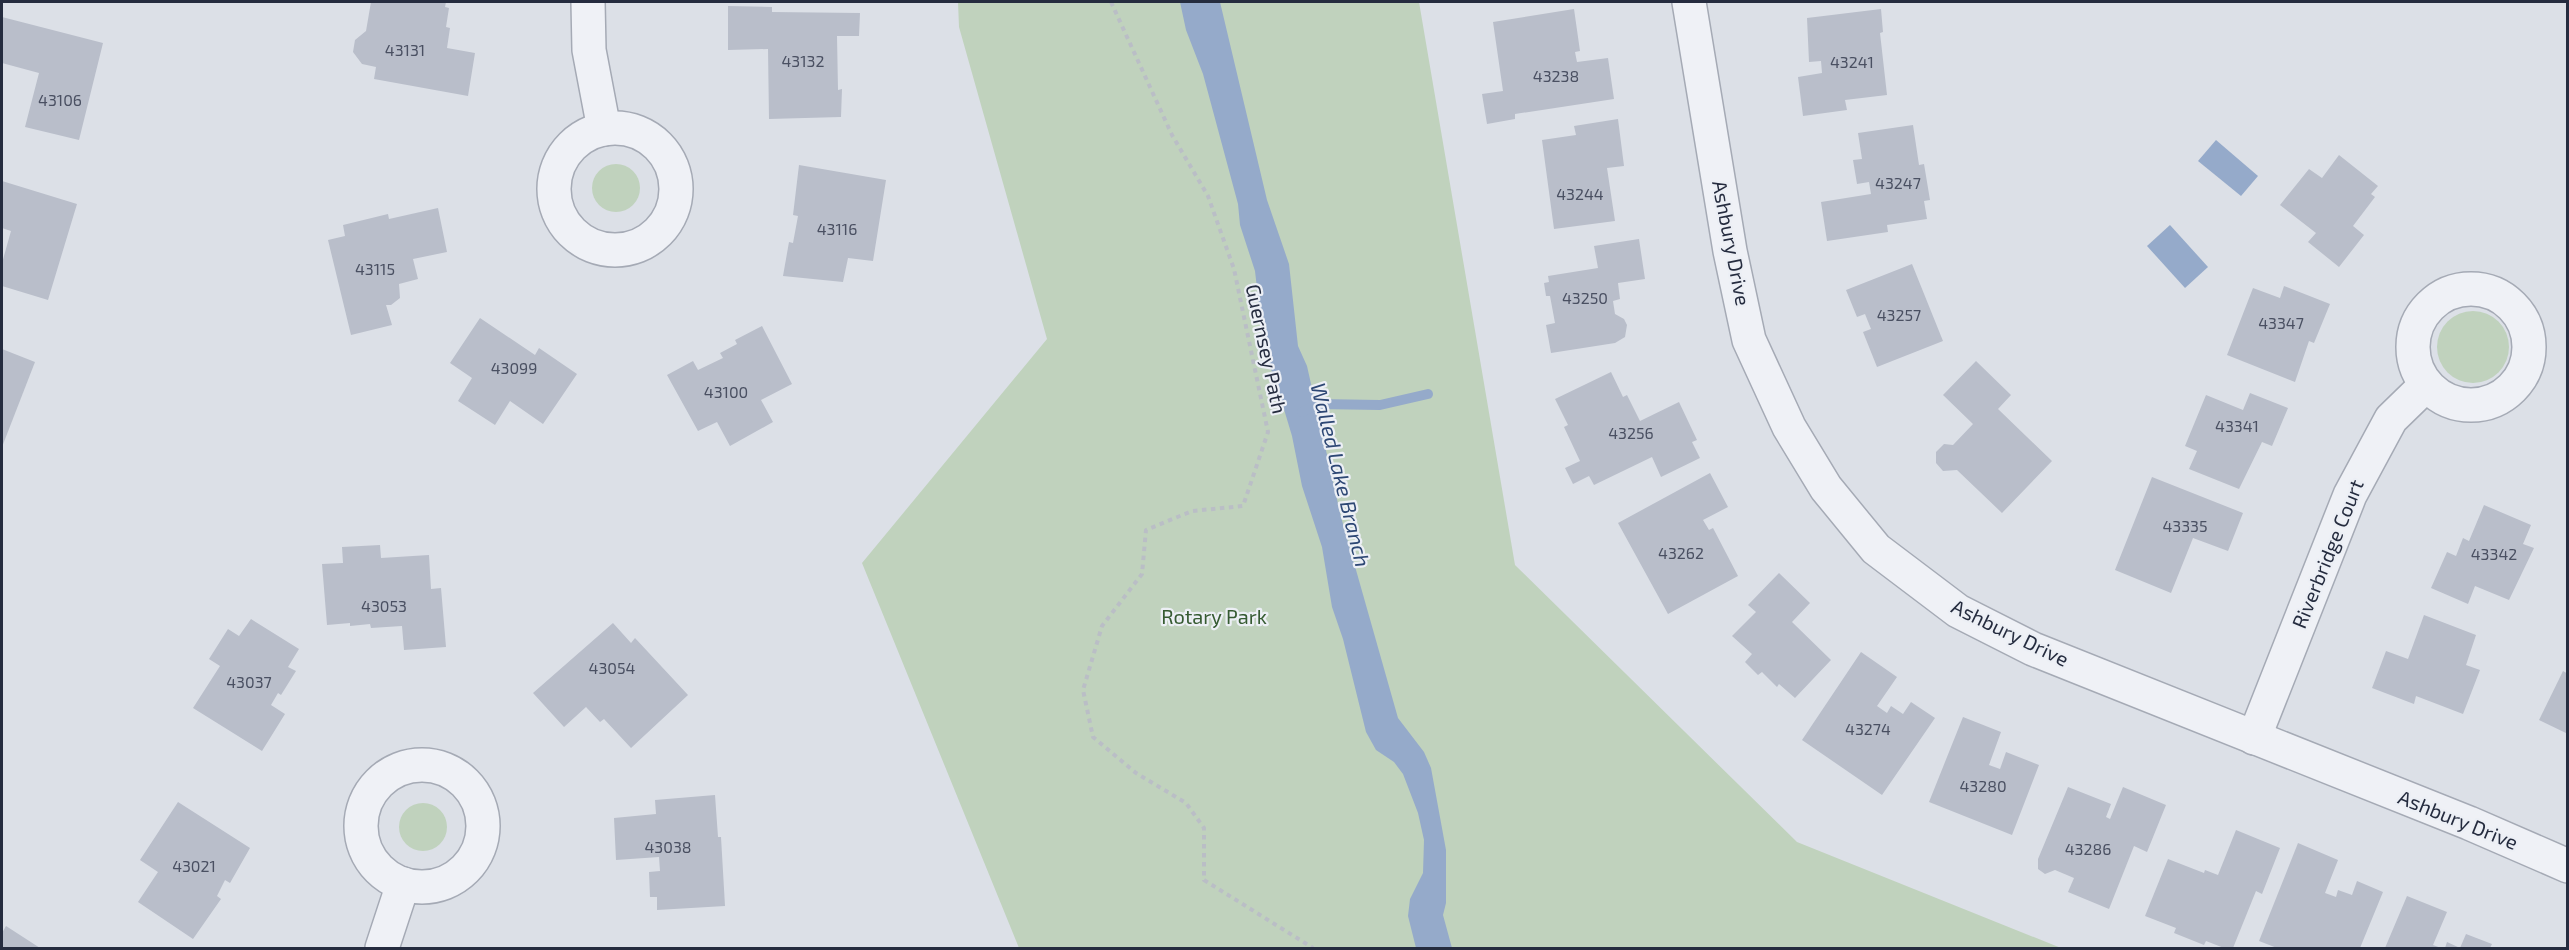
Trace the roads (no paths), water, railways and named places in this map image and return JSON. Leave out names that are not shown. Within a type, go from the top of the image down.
[{"type":"street","points":[[588,2],[589,50],[604,129]]},
{"type":"street","name":"Ashbury Drive","points":[[1689,2],[1730,251],[1749,340],[1789,427],[1826,488],[1876,549],[1958,612],[2033,649],[2469,823],[2568,866]]},
{"type":"street","name":"Riverbridge Court","points":[[2254,738],[2350,495],[2391,419],[2426,385]]},
{"type":"street","points":[[382,948],[403,884]]},
{"type":"water","points":[[1180,2],[1220,2],[1267,200],[1289,264],[1298,346],[1307,366],[1341,517],[1398,718],[1424,752],[1431,768],[1446,850],[1446,903],[1443,915],[1452,948],[1416,948],[1408,916],[1410,899],[1423,873],[1424,840],[1418,813],[1403,774],[1394,762],[1376,750],[1366,732],[1343,639],[1332,607],[1322,547],[1302,486],[1292,436],[1274,376],[1265,357],[1255,271],[1240,225],[1238,204],[1203,74],[1186,30]]},
{"type":"water","points":[[2216,140],[2258,176],[2241,196],[2198,161]]},
{"type":"water","points":[[2170,225],[2208,267],[2185,288],[2147,246]]},
{"type":"waterway","name":"Walled Lake Branch","points":[[1302,412],[1318,404],[1380,405],[1428,394]]},
{"type":"park label","name":"Rotary Park","points":[[1214,617]]}]
